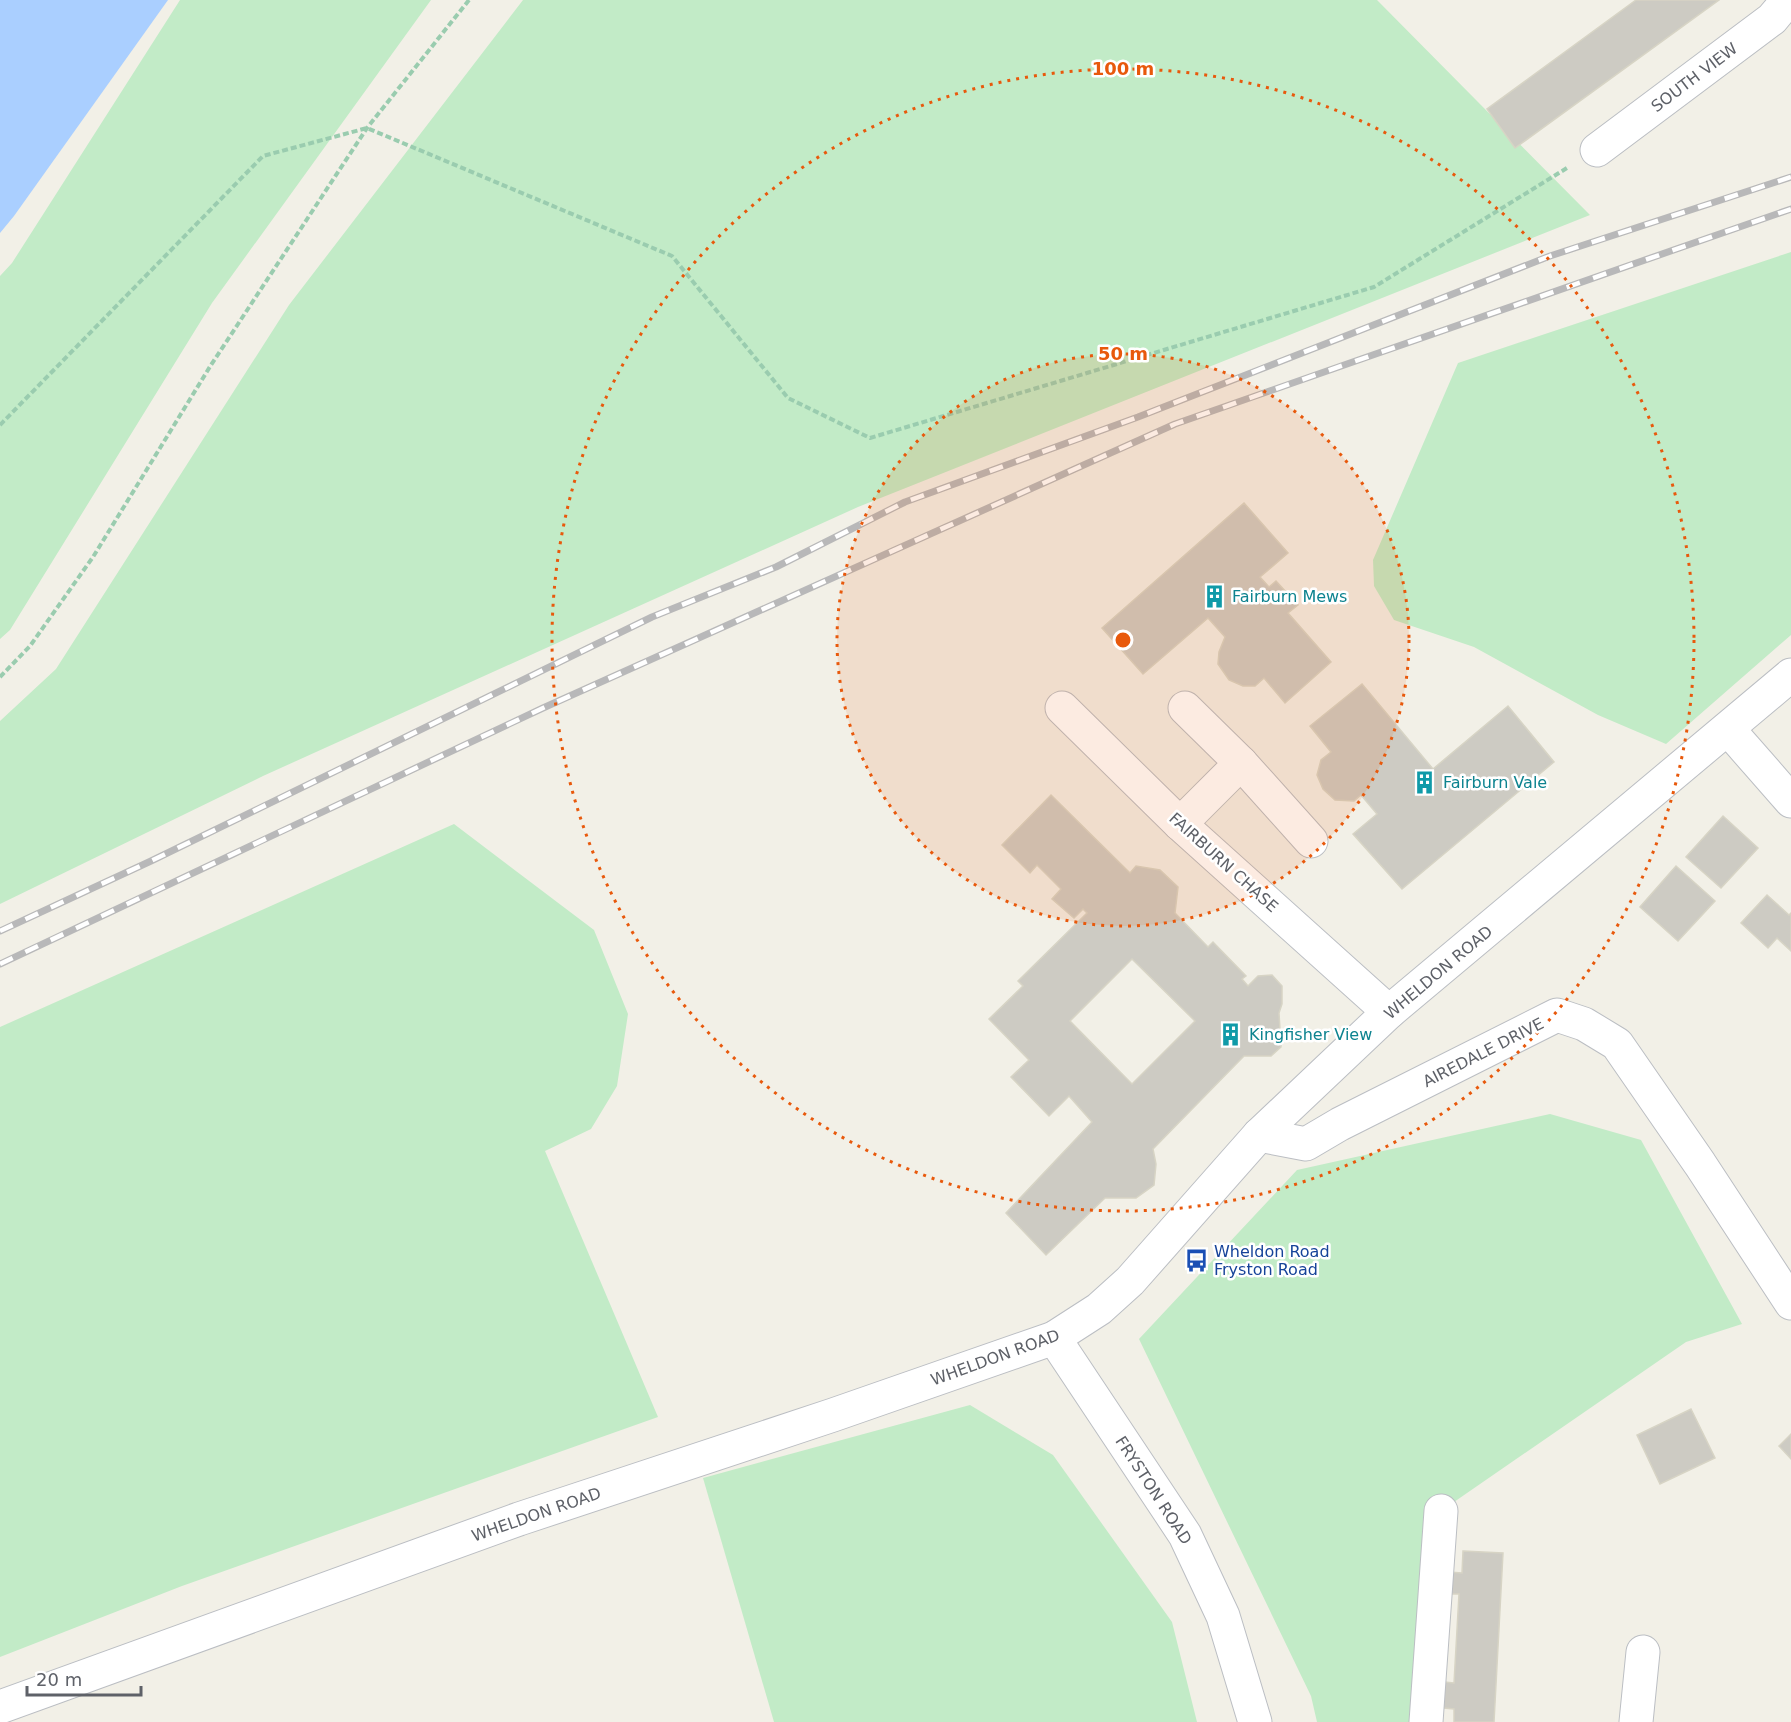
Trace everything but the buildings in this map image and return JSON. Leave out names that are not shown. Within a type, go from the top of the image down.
[{"type":"street","name":"SOUTH VIEW","points":[[1597,150],[1772,19],[1788,0]]},
{"type":"street","name":"WHELDON ROAD","points":[[0,1707],[519,1519],[844,1411],[1054,1338],[1099,1310],[1130,1281],[1259,1135],[1389,1012],[1791,675]]},
{"type":"street","name":"FAIRBURN CHASE","points":[[1062,708],[1180,824],[1389,1012]]},
{"type":"street","points":[[1185,708],[1241,763],[1311,841]]},
{"type":"street","points":[[1728,729],[1791,801]]},
{"type":"street","points":[[1180,824],[1241,763]]},
{"type":"street","name":"AIREDALE DRIVE","points":[[1259,1135],[1306,1144],[1340,1124],[1557,1015],[1584,1024],[1617,1044],[1700,1164],[1791,1303]]},
{"type":"street","name":"FRYSTON ROAD","points":[[1054,1338],[1185,1534],[1222,1616],[1255,1722]]},
{"type":"street","points":[[1426,1722],[1441,1511]]},
{"type":"street","points":[[1636,1722],[1643,1652]]},
{"type":"path","points":[[0,677],[30,646],[93,557],[211,365],[367,128],[469,0]]},
{"type":"path","points":[[0,425],[263,156],[367,128],[672,256],[788,398],[870,438],[1374,287],[1597,150]]},
{"type":"green space","points":[[180,0],[431,0],[212,303],[10,630],[0,639],[0,276],[12,263]]},
{"type":"green space","points":[[523,0],[1377,0],[1590,215],[858,507],[263,776],[0,904],[0,721],[56,669],[289,305]]},
{"type":"green space","points":[[1791,252],[1791,635],[1666,744],[1598,715],[1474,647],[1394,620],[1374,586],[1373,560],[1458,363]]},
{"type":"green space","points":[[454,824],[594,930],[628,1014],[617,1086],[591,1129],[545,1151],[658,1417],[182,1586],[0,1657],[0,1027]]},
{"type":"green space","points":[[1550,1114],[1641,1140],[1742,1324],[1686,1342],[1441,1511],[1426,1722],[1317,1722],[1311,1696],[1139,1339],[1297,1170]]},
{"type":"green space","points":[[970,1405],[1053,1455],[1172,1622],[1197,1722],[774,1722],[703,1478]]},
{"type":"water","points":[[0,0],[168,0],[0,233]]},
{"type":"railway","points":[[0,931],[151,861],[652,617],[776,567],[905,502],[1138,417],[1550,256],[1791,177]]},
{"type":"railway","points":[[0,964],[543,708],[1175,424],[1791,209]]},
{"type":"place","name":"Fairburn Mews","points":[[1214,596]]},
{"type":"place","name":"Fairburn Vale","points":[[1425,782]]},
{"type":"place","name":"Kingfisher View","points":[[1231,1034]]},
{"type":"place","name":"Wheldon Road Fryston Road","points":[[1196,1260]]}]
